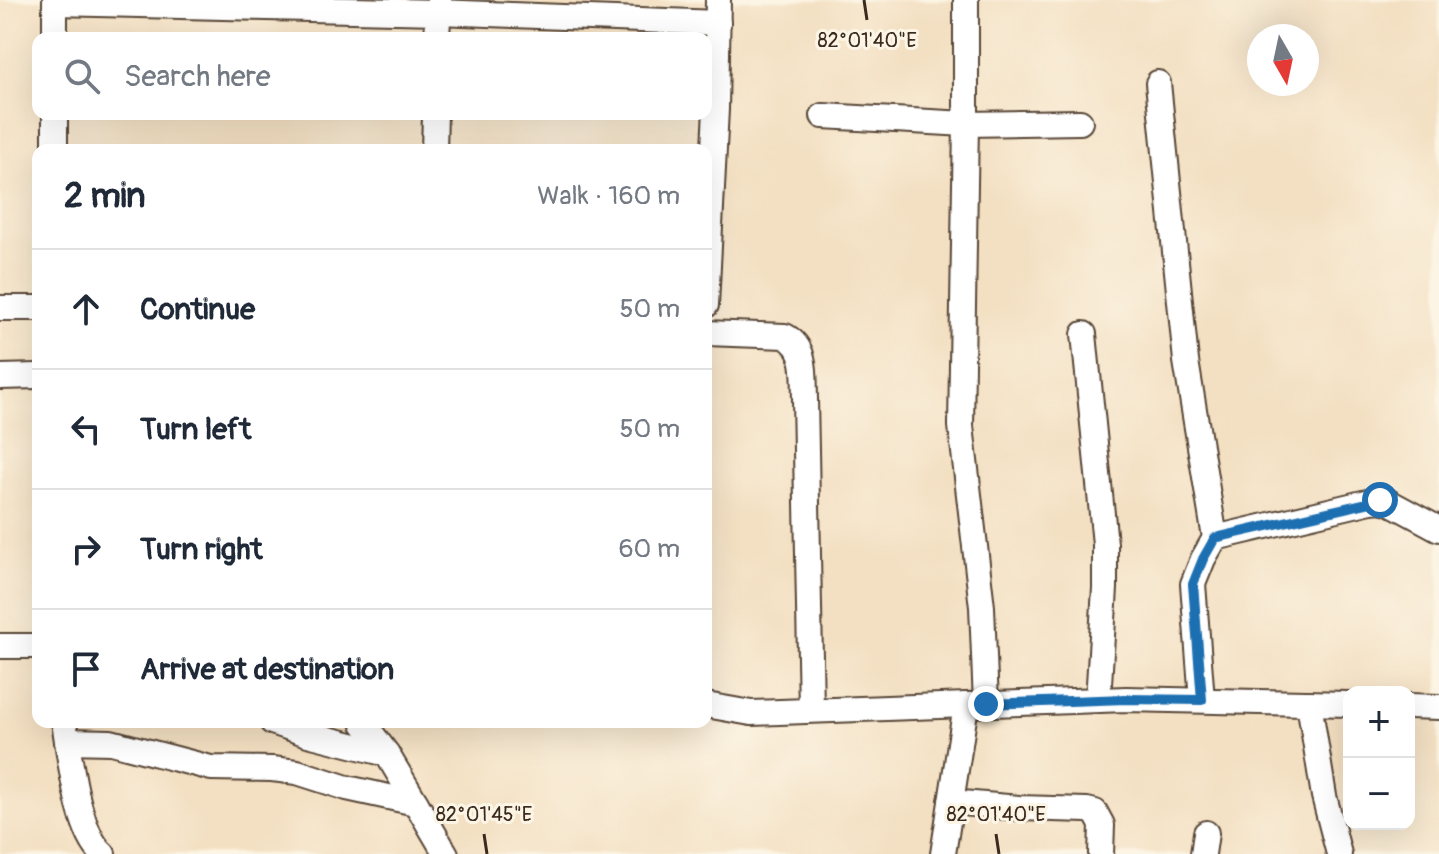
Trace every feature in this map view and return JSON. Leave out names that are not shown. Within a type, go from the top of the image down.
[{"type":"street","points":[[943,854],[951,802],[976,704],[982,607],[961,426],[966,0]]},
{"type":"street","points":[[55,32],[55,1],[718,12],[711,144]]},
{"type":"street","points":[[437,32],[438,6]]},
{"type":"street","points":[[1158,83],[1186,361],[1215,538],[1193,584],[1202,700]]},
{"type":"street","points":[[823,116],[966,124],[1080,122]]},
{"type":"street","points":[[55,120],[55,144]]},
{"type":"street","points":[[434,144],[435,120]]},
{"type":"street","points":[[0,308],[32,308]]},
{"type":"street","points":[[712,333],[785,336],[799,346],[805,399],[811,710]]},
{"type":"street","points":[[1084,334],[1105,544],[1098,700]]},
{"type":"street","points":[[0,377],[32,376]]},
{"type":"street","points":[[1215,538],[1380,500],[1439,529]]},
{"type":"street","points":[[0,646],[32,646]]},
{"type":"street","points":[[712,706],[751,713],[1098,700],[1343,704]]},
{"type":"street","points":[[1309,703],[1324,796],[1339,854]]},
{"type":"street","points":[[1415,706],[1439,707]]},
{"type":"street","points":[[290,728],[387,754]]},
{"type":"street","points":[[368,728],[387,754],[446,854]]},
{"type":"street","points":[[103,854],[86,828],[66,731],[211,768],[297,772],[347,788],[416,803]]},
{"type":"street","points":[[951,802],[1095,812],[1102,825],[1101,854]]},
{"type":"route","points":[[986,704],[1126,699],[1202,700],[1193,584],[1215,538],[1380,500]]}]
